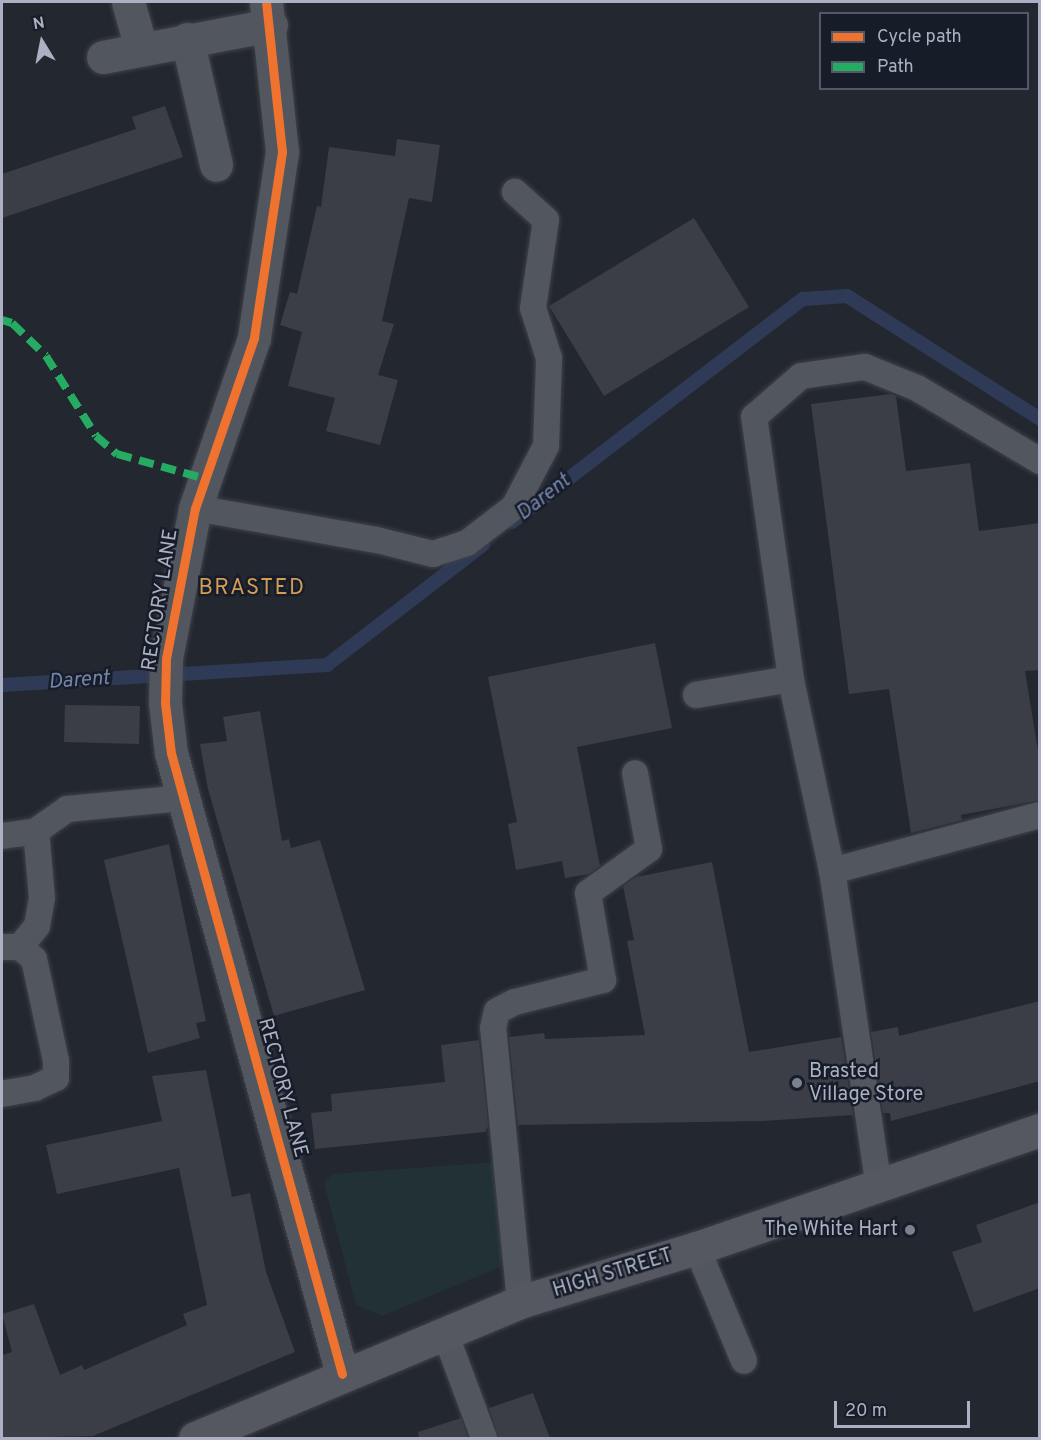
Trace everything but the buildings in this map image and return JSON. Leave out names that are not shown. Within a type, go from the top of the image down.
[{"type":"main road","name":"HIGH STREET","points":[[195,1438],[235,1431],[342,1374],[520,1302],[697,1248],[879,1188],[1040,1130]]},
{"type":"street","points":[[128,2],[141,48]]},
{"type":"street","points":[[103,57],[187,39],[269,13]]},
{"type":"street","name":"RECTORY LANE","points":[[269,13],[282,152],[256,326],[195,508],[166,658],[165,703],[171,753],[342,1374]]},
{"type":"street","points":[[187,39],[216,165]]},
{"type":"lane","points":[[195,508],[377,540],[433,554],[467,543],[514,507],[546,446],[549,358],[533,308],[546,220],[515,192]]},
{"type":"lane","points":[[879,1188],[832,871],[791,679],[754,417],[801,376],[865,367],[917,388],[1040,461]]},
{"type":"lane","points":[[696,695],[791,679]]},
{"type":"lane","points":[[520,1302],[493,1028],[497,1011],[515,1002],[603,980],[588,893],[649,849],[634,773]]},
{"type":"lane","points":[[2,836],[36,831],[67,809],[184,798]]},
{"type":"lane","points":[[832,871],[1040,815]]},
{"type":"lane","points":[[2,1094],[35,1088],[56,1078],[56,1061],[34,959],[11,947],[37,926],[42,898],[36,831]]},
{"type":"lane","points":[[697,1248],[744,1361]]},
{"type":"lane","points":[[445,1333],[484,1438]]},
{"type":"shaded area","points":[[496,1162],[505,1265],[382,1316],[356,1305],[324,1183],[332,1174]]},
{"type":"waterway","name":"Darent","points":[[512,522],[803,299],[847,296],[1040,419]]},
{"type":"waterway","name":"Darent","points":[[2,685],[327,665],[483,545]]},
{"type":"marked path","points":[[2,320],[12,323],[46,356],[96,436],[117,454],[206,479]]},
{"type":"cycle path","points":[[266,2],[282,152],[254,338],[195,508],[166,659],[165,703],[171,753],[342,1374]]},
{"type":"place","name":"Brasted Village Store","points":[[797,1083]]},
{"type":"place","name":"The White Hart","points":[[910,1230]]},
{"type":"district","name":"BRASTED","points":[[252,589]]}]
